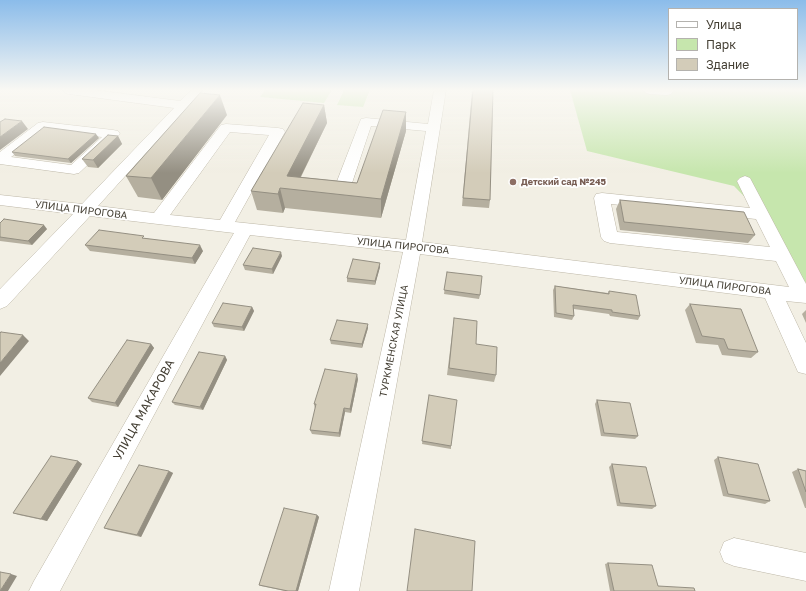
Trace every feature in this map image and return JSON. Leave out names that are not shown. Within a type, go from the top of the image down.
[{"type":"street","points":[[0,301],[170,118]]},
{"type":"street","name":"ТУРКМЕНСКАЯ УЛИЦА","points":[[344,591],[413,247],[434,118]]},
{"type":"street","points":[[342,189],[366,122],[432,128]]},
{"type":"street","points":[[43,126],[113,134],[74,170],[0,160],[43,126]]},
{"type":"street","name":"УЛИЦА МАКАРОВА","points":[[44,591],[235,228],[278,132],[226,128],[158,219]]},
{"type":"street","points":[[744,181],[805,296]]},
{"type":"street","points":[[761,214],[602,198],[610,236],[782,255]]},
{"type":"street","name":"УЛИЦА ПИРОГОВА","points":[[0,200],[235,228],[413,247],[805,296]]},
{"type":"street","points":[[772,292],[806,365]]},
{"type":"street","points":[[734,552],[806,566]]},
{"type":"green space","points":[[578,118],[806,118],[806,282],[801,282],[773,226],[734,186],[587,151]]},
{"type":"building","points":[[178,118],[201,118],[151,178],[126,176]]},
{"type":"building","points":[[294,118],[317,118],[287,176],[357,183],[380,118],[404,118],[381,199],[280,188],[278,194],[251,191]]},
{"type":"building","points":[[470,118],[492,118],[490,200],[463,198]]},
{"type":"building","points":[[5,119],[22,121],[0,137],[0,122]]},
{"type":"building","points":[[44,127],[96,134],[68,159],[12,152]]},
{"type":"building","points":[[108,135],[118,136],[93,160],[82,159]]},
{"type":"building","points":[[620,200],[744,212],[755,235],[624,222]]},
{"type":"building","points":[[4,219],[44,225],[28,241],[0,237],[0,223]]},
{"type":"building","points":[[99,230],[144,236],[142,238],[200,245],[192,258],[85,245]]},
{"type":"building","points":[[253,248],[281,252],[272,269],[243,265]]},
{"type":"building","points":[[353,259],[380,263],[375,281],[347,278]]},
{"type":"building","points":[[447,272],[482,276],[480,295],[444,290]]},
{"type":"building","points":[[555,286],[609,294],[609,291],[636,295],[640,316],[612,312],[612,310],[573,305],[574,316],[556,313]]},
{"type":"building","points":[[223,303],[252,307],[242,327],[212,323]]},
{"type":"building","points":[[690,304],[741,309],[758,352],[728,349],[724,339],[702,336]]},
{"type":"building","points":[[454,318],[477,321],[476,344],[497,347],[496,375],[449,368]]},
{"type":"building","points":[[337,320],[368,324],[362,344],[330,340]]},
{"type":"building","points":[[0,333],[23,335],[0,363]]},
{"type":"building","points":[[127,340],[151,344],[115,403],[88,398]]},
{"type":"building","points":[[199,352],[225,356],[200,407],[172,402]]},
{"type":"building","points":[[325,369],[357,374],[350,409],[344,408],[339,433],[310,430],[316,404],[314,404]]},
{"type":"building","points":[[429,395],[457,400],[451,446],[422,441]]},
{"type":"building","points":[[597,400],[630,403],[638,436],[604,433]]},
{"type":"building","points":[[51,456],[78,461],[41,519],[13,513]]},
{"type":"building","points":[[718,457],[758,464],[770,501],[728,494]]},
{"type":"building","points":[[612,464],[646,467],[656,506],[620,503]]},
{"type":"building","points":[[139,465],[169,471],[137,535],[104,528]]},
{"type":"building","points":[[798,469],[806,471],[806,492]]},
{"type":"building","points":[[284,508],[317,515],[296,591],[288,591],[259,585]]},
{"type":"building","points":[[415,529],[475,541],[472,591],[407,591]]},
{"type":"building","points":[[608,563],[652,565],[658,586],[694,588],[695,591],[614,591]]},
{"type":"building","points":[[0,572],[11,574],[0,591]]},
{"type":"place","name":"Детский сад №245","points":[[513,182]]}]
